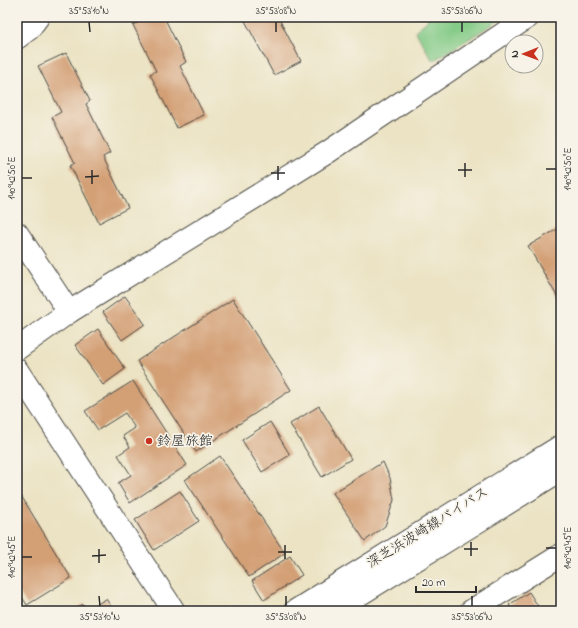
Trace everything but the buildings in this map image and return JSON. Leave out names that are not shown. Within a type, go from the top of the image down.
[{"type":"street","points":[[17,38],[28,30],[38,17]]},
{"type":"street","points":[[17,349],[69,312],[328,152],[528,17]]},
{"type":"street","points":[[17,233],[69,312]]},
{"type":"street","points":[[17,370],[174,611]]},
{"type":"street","name":"深芝浜波崎線バイパス","points":[[295,611],[561,446]]},
{"type":"street","name":"深芝浜波崎線バイパス","points":[[332,611],[561,470]]},
{"type":"street","points":[[471,611],[561,556]]},
{"type":"green space","points":[[428,17],[504,17],[433,61],[415,31],[427,21]]},
{"type":"place","name":"鈴屋旅館","points":[[149,441]]}]
